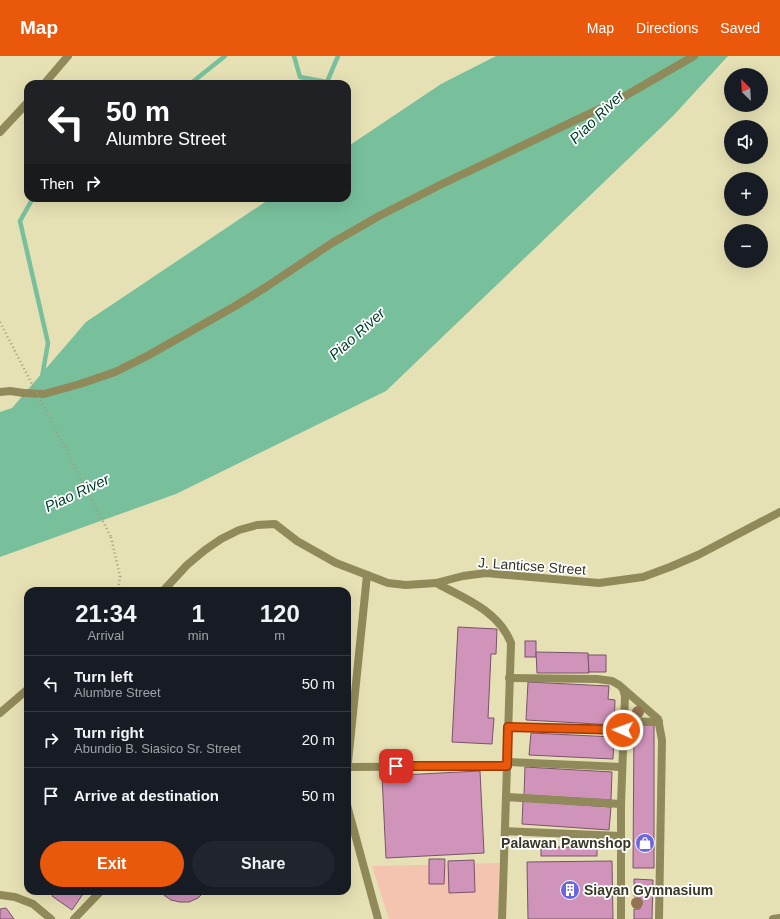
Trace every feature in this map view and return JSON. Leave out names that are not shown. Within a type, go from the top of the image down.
[{"type":"street","points":[[47,80],[68,56]]},
{"type":"street","points":[[0,392],[10,391],[44,394],[115,372],[149,355],[243,301],[332,243],[379,216],[440,185],[618,100],[694,56]]},
{"type":"street","points":[[0,132],[24,106]]},
{"type":"street","name":"J. Lanticse Street","points":[[167,587],[187,565],[221,539],[239,530],[258,525],[275,524],[297,541],[329,560],[388,583],[406,585],[436,583],[486,572],[599,583],[643,577],[670,567],[698,555],[780,512]]},
{"type":"street","points":[[351,730],[367,576]]},
{"type":"street","points":[[436,583],[474,604],[495,618],[507,632],[512,648],[509,678],[502,919]]},
{"type":"street","points":[[509,678],[597,679],[612,681],[619,685],[658,719],[662,740],[658,919]]},
{"type":"street","points":[[621,919],[621,804],[624,721],[623,689]]},
{"type":"street","points":[[0,713],[24,693]]},
{"type":"street","points":[[624,721],[659,722]]},
{"type":"street","points":[[508,727],[623,730]]},
{"type":"street","points":[[351,769],[507,764],[622,767]]},
{"type":"street","points":[[506,797],[621,804]]},
{"type":"street","points":[[351,820],[378,919]]},
{"type":"street","points":[[505,831],[621,836]]},
{"type":"street","points":[[0,895],[16,897],[33,904],[51,919]]},
{"type":"street","points":[[74,919],[97,895]]},
{"type":"street","points":[[773,919],[780,918]]},
{"type":"path","points":[[0,322],[111,536],[120,576],[119,587]]},
{"type":"shaded area","points":[[499,863],[498,919],[389,919],[372,866]]},
{"type":"water","name":"Piao River","points":[[496,56],[728,56],[673,116],[386,391],[176,494],[0,557],[0,412],[12,408],[86,322],[265,202],[351,202],[351,144],[441,84]]},
{"type":"building","points":[[458,627],[497,629],[496,654],[491,654],[488,718],[494,718],[492,744],[452,742]]},
{"type":"building","points":[[525,641],[536,641],[536,657],[525,657]]},
{"type":"building","points":[[536,652],[588,653],[589,673],[537,673]]},
{"type":"building","points":[[588,655],[606,655],[606,672],[589,672]]},
{"type":"building","points":[[528,682],[609,686],[608,699],[615,700],[614,725],[526,720]]},
{"type":"building","points":[[634,725],[654,725],[654,868],[633,868]]},
{"type":"building","points":[[531,733],[614,737],[613,759],[529,755]]},
{"type":"building","points":[[525,767],[612,772],[611,800],[524,795]]},
{"type":"building","points":[[480,771],[484,853],[386,858],[382,776]]},
{"type":"building","points":[[523,801],[611,807],[609,830],[522,824]]},
{"type":"building","points":[[541,847],[597,847],[597,856],[541,856]]},
{"type":"building","points":[[429,859],[445,859],[444,884],[429,884]]},
{"type":"building","points":[[474,860],[475,892],[449,893],[448,861]]},
{"type":"building","name":"Siayan Gymnasium","points":[[612,861],[613,919],[528,919],[527,862]]},
{"type":"building","points":[[634,879],[653,880],[652,919],[634,919],[634,909],[640,909],[640,896],[634,896]]},
{"type":"building","points":[[53,895],[82,895],[72,910]]},
{"type":"building","points":[[164,895],[201,895],[189,902],[171,900]]},
{"type":"building","points":[[6,908],[14,919],[0,919],[0,909]]},
{"type":"waterway","points":[[195,80],[225,56]]},
{"type":"waterway","points":[[294,56],[300,77],[316,80]]},
{"type":"waterway","points":[[328,80],[338,56]]},
{"type":"waterway","points":[[31,202],[20,221],[48,343],[42,377]]},
{"type":"place","name":"Palawan Pawnshop","points":[[645,843]]},
{"type":"place","name":"Siayan Gymnasium","points":[[570,890]]},
{"type":"route","points":[[396,766],[507,766],[508,727],[623,730]]}]
